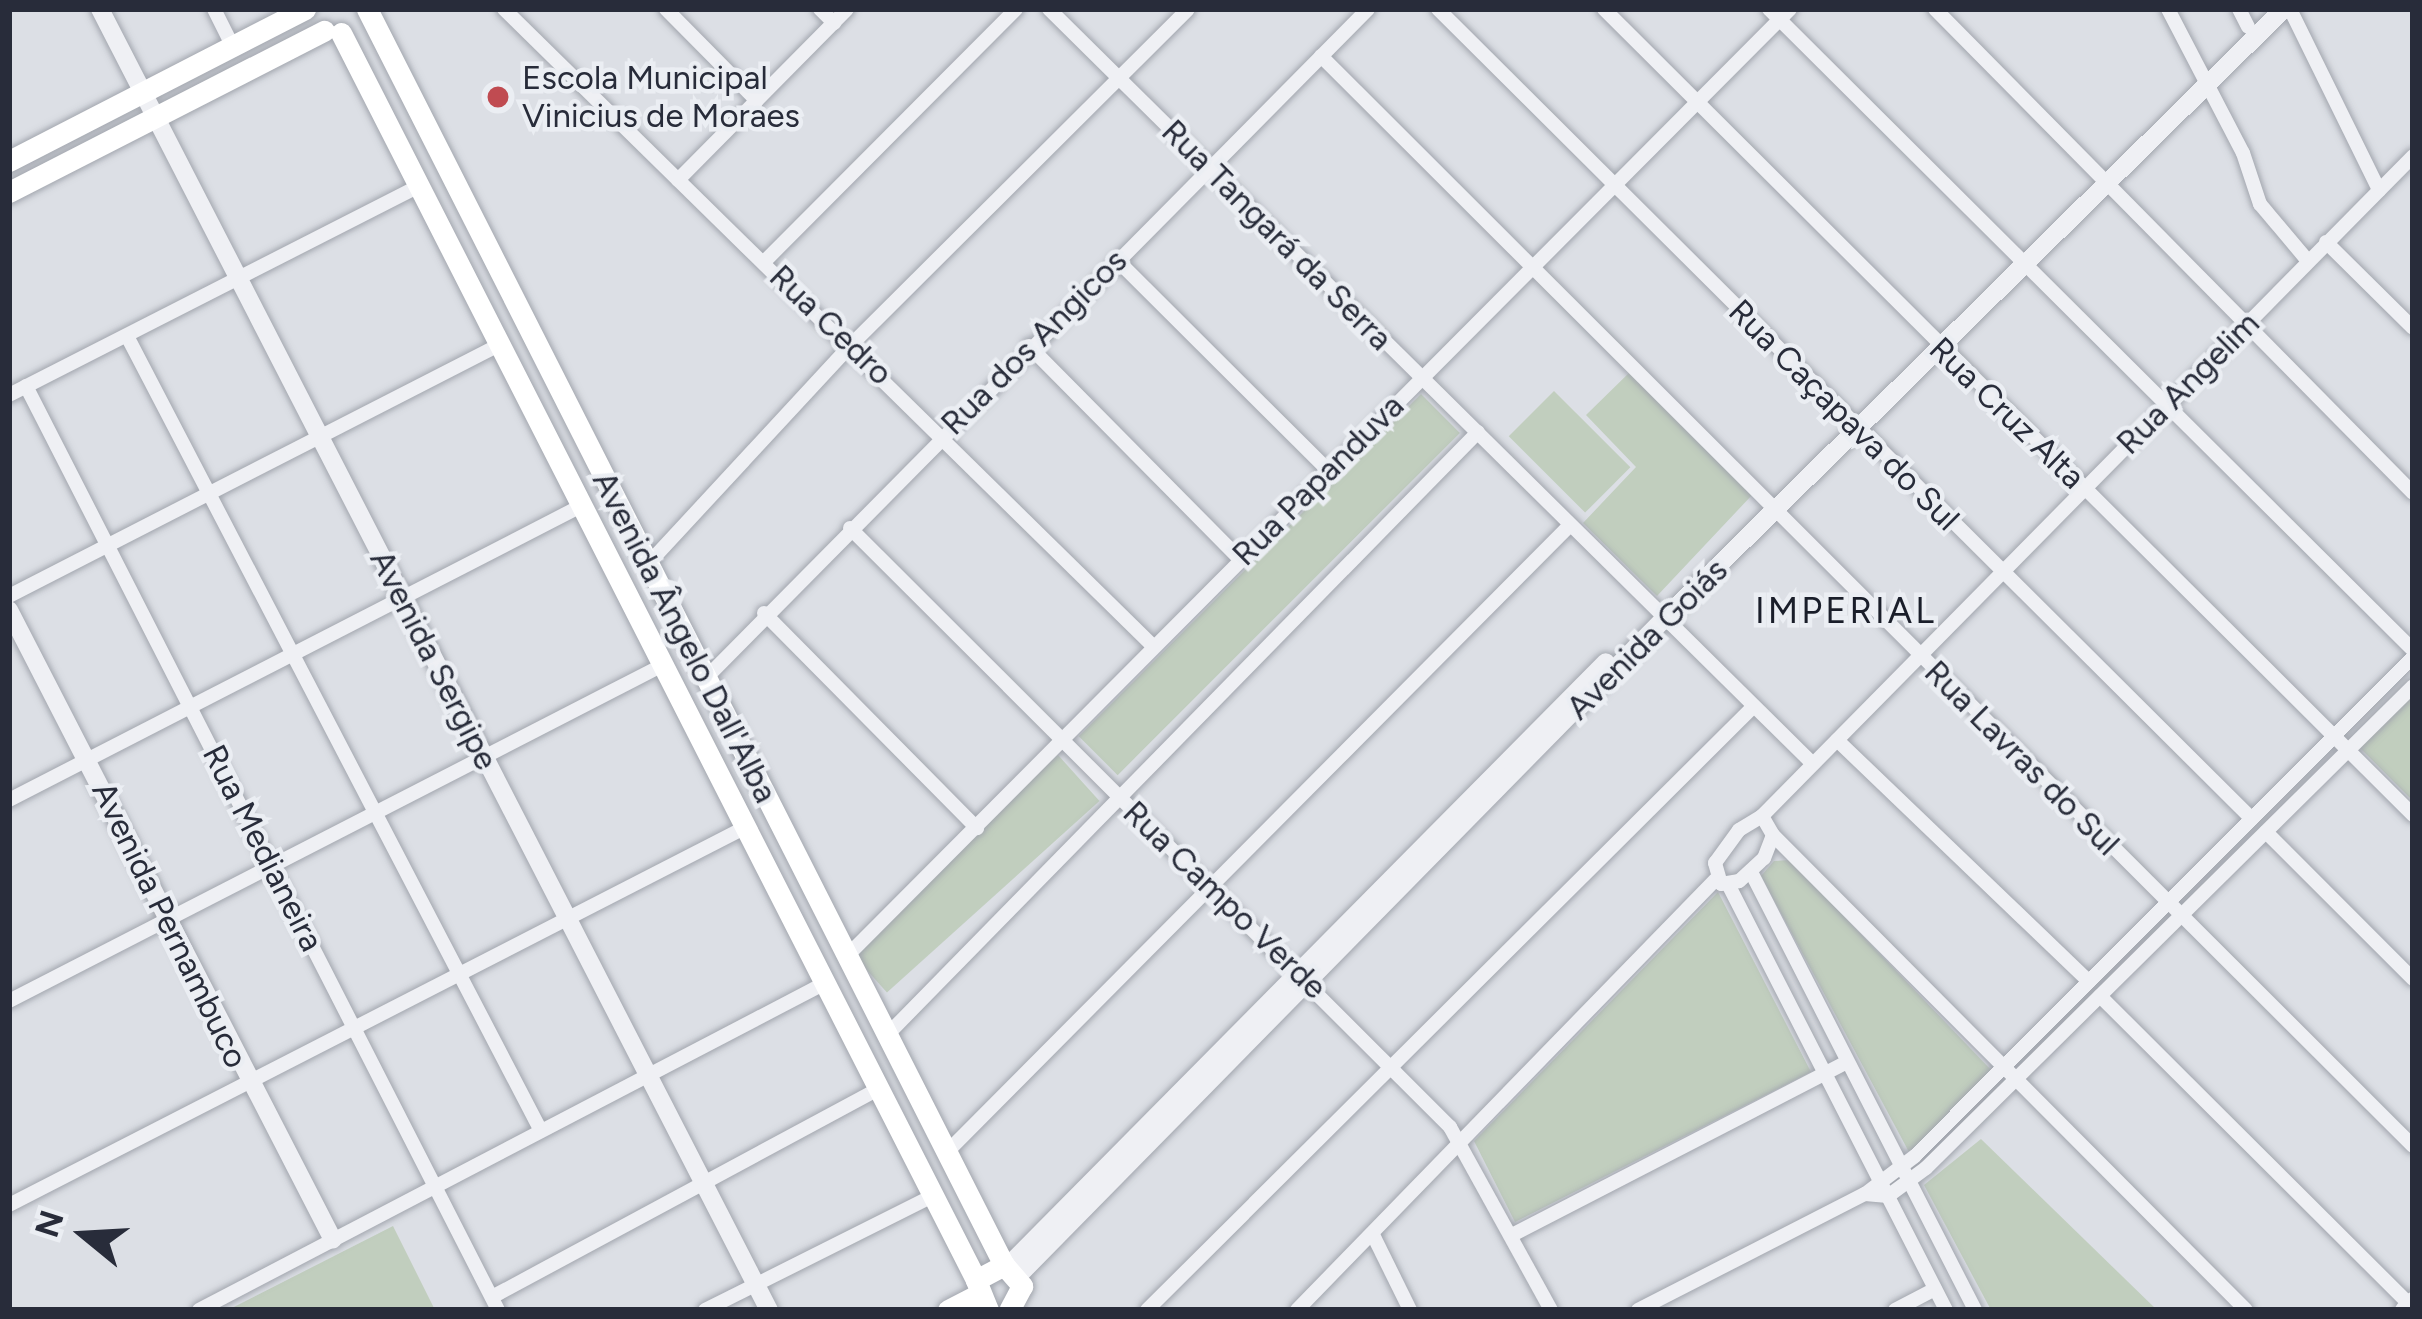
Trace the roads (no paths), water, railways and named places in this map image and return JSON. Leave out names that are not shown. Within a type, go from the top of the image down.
[{"type":"main road","points":[[9,161],[307,9]]},
{"type":"main road","name":"Avenida Ângelo Dall'Alba","points":[[307,9],[333,32],[416,188],[659,667],[828,981],[980,1295]]},
{"type":"main road","points":[[9,192],[333,32],[364,9]]},
{"type":"main road","name":"Avenida Ângelo Dall'Alba","points":[[364,9],[890,1032],[1015,1287]]},
{"type":"main road","points":[[559,465],[568,452],[591,452]]},
{"type":"main road","points":[[615,577],[634,578],[648,564]]},
{"type":"main road","points":[[853,1032],[873,1041],[890,1032]]},
{"type":"main road","points":[[948,1310],[980,1295],[1015,1287]]},
{"type":"street","name":"Avenida Sergipe","points":[[100,9],[233,278],[769,1310]]},
{"type":"street","points":[[214,9],[234,49]]},
{"type":"street","name":"Rua Cedro","points":[[504,9],[852,344],[1153,646]]},
{"type":"street","points":[[666,9],[757,100]]},
{"type":"street","points":[[820,9],[834,23]]},
{"type":"street","points":[[678,180],[847,9]]},
{"type":"street","points":[[765,261],[1016,9]]},
{"type":"street","name":"Rua Tangará da Serra","points":[[1049,9],[1478,432],[1658,617],[1813,764]]},
{"type":"street","points":[[648,564],[852,344],[1188,9]]},
{"type":"street","name":"Rua dos Angicos","points":[[705,679],[1029,346],[1368,9]]},
{"type":"street","name":"Rua Caçapava do Sul","points":[[1438,9],[1616,181],[2252,819]]},
{"type":"street","name":"Rua Cruz Alta","points":[[1604,9],[2413,815]]},
{"type":"street","points":[[1935,9],[2413,493]]},
{"type":"street","points":[[2168,9],[2205,77],[2260,204],[2308,261]]},
{"type":"street","name":"Avenida Goiás","points":[[2205,77],[2244,18],[2266,9]]},
{"type":"street","points":[[2287,9],[2379,190]]},
{"type":"street","name":"Avenida Goiás","points":[[1015,1287],[1305,979],[1658,617],[2205,77],[2287,9]]},
{"type":"street","points":[[1780,13],[2413,654],[2005,1067],[1921,1162],[1910,1183],[1888,1196],[1865,1194]]},
{"type":"street","name":"Rua Papanduva","points":[[849,954],[1780,13]]},
{"type":"street","name":"Rua Lavras do Sul","points":[[1321,56],[1769,510],[2413,1145]]},
{"type":"street","name":"Rua Angelim","points":[[1721,882],[1723,850],[1762,816],[2412,158]]},
{"type":"street","points":[[9,395],[416,188]]},
{"type":"street","points":[[2326,242],[2413,328]]},
{"type":"street","points":[[1118,260],[1329,470]]},
{"type":"street","points":[[127,336],[376,812],[456,976],[541,1131]]},
{"type":"street","points":[[9,596],[497,346]]},
{"type":"street","points":[[1029,346],[1240,559]]},
{"type":"street","name":"Rua Medianeira","points":[[26,386],[495,1303]]},
{"type":"street","points":[[890,1032],[1478,432]]},
{"type":"street","points":[[9,800],[581,506]]},
{"type":"street","points":[[947,1152],[1570,525]]},
{"type":"street","name":"Rua Campo Verde","points":[[850,528],[1392,1065],[1463,1145],[1551,1310]]},
{"type":"street","name":"Avenida Pernambuco","points":[[9,610],[333,1240]]},
{"type":"street","points":[[764,614],[976,828]]},
{"type":"street","points":[[9,1001],[659,667]]},
{"type":"street","points":[[1638,1310],[1865,1194],[1901,1167],[1921,1162],[2018,1080],[2413,686]]},
{"type":"street","points":[[1147,1310],[1753,707]]},
{"type":"street","points":[[1837,740],[2089,982]]},
{"type":"street","points":[[1762,816],[1773,835],[2246,1310]]},
{"type":"street","points":[[9,1205],[744,828]]},
{"type":"street","points":[[2266,832],[2413,979]]},
{"type":"street","points":[[1297,1310],[1721,882],[1751,872],[1773,835]]},
{"type":"street","points":[[1751,872],[1975,1310]]},
{"type":"street","points":[[1721,882],[1946,1310]]},
{"type":"street","points":[[199,1310],[828,981]]},
{"type":"street","points":[[2100,996],[2410,1306]]},
{"type":"street","points":[[1512,1234],[1847,1062]]},
{"type":"street","points":[[495,1303],[704,1182],[879,1089]]},
{"type":"street","points":[[705,1310],[933,1196]]},
{"type":"street","points":[[1373,1235],[1410,1310]]},
{"type":"street","points":[[1895,1310],[1935,1289]]},
{"type":"place","name":"Escola Municipal Vinicius de Moraes","points":[[498,97]]},
{"type":"district","name":"IMPERIAL","points":[[1846,611]]}]
